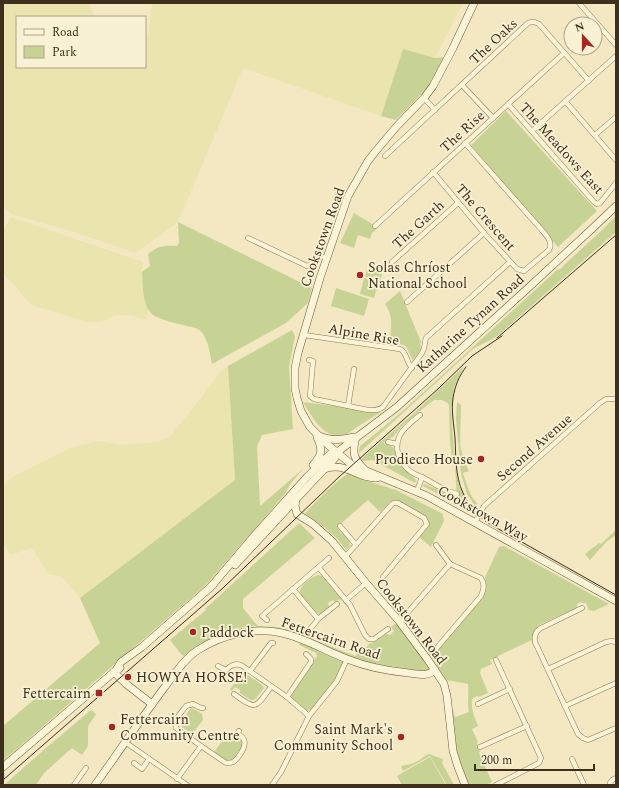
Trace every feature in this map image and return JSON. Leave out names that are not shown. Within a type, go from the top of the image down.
[{"type":"street","name":"Cookstown Road","points":[[336,452],[316,434],[308,423],[297,398],[295,388],[295,368],[298,353],[326,258],[348,196],[368,161],[393,130],[434,86],[474,3]]},
{"type":"street","points":[[579,3],[616,45]]},
{"type":"street","name":"The Oaks","points":[[385,156],[528,24],[532,22],[539,24],[563,52]]},
{"type":"street","name":"The Rise","points":[[374,226],[563,54]]},
{"type":"street","name":"The Oaks","points":[[567,56],[588,81]]},
{"type":"street","points":[[532,131],[616,56]]},
{"type":"street","points":[[462,85],[493,118]]},
{"type":"street","points":[[424,98],[436,110]]},
{"type":"street","points":[[565,101],[616,160]]},
{"type":"street","name":"The Meadows East","points":[[508,104],[597,204],[600,203],[616,183]]},
{"type":"street","points":[[595,134],[616,117]]},
{"type":"street","name":"The Crescent","points":[[433,172],[458,203],[517,269],[524,271],[526,270],[551,248],[550,242],[540,228],[465,143]]},
{"type":"street","name":"The Garth","points":[[392,262],[458,203]]},
{"type":"street","name":"Katharine Tynan Road","points":[[3,768],[115,671],[127,663],[142,647],[226,574],[280,516],[294,496],[330,454],[336,452],[394,409],[616,206]]},
{"type":"street","points":[[407,302],[484,233]]},
{"type":"street","points":[[248,238],[307,266],[311,265],[318,255],[326,258]]},
{"type":"street","points":[[309,360],[313,362],[310,396],[314,399],[368,410],[380,410],[422,353],[425,348],[426,338],[510,262]]},
{"type":"street","name":"Alpine Rise","points":[[304,335],[400,349],[404,352],[408,363],[412,368]]},
{"type":"street","points":[[348,406],[354,369]]},
{"type":"street","name":"Second Avenue","points":[[474,522],[484,506],[600,403],[606,399],[616,399]]},
{"type":"street","points":[[420,415],[400,435],[397,444],[400,459],[404,466],[422,478],[444,490],[456,494]]},
{"type":"street","points":[[316,434],[323,438],[336,440],[356,437],[353,448],[354,454],[356,461],[364,470]]},
{"type":"street","points":[[280,516],[286,514],[297,514],[294,496],[297,482],[319,457],[321,450],[316,434]]},
{"type":"street","points":[[388,442],[397,444]]},
{"type":"street","name":"Katharine Tynan Road","points":[[210,588],[254,536],[335,458],[336,452]]},
{"type":"street","name":"Cookstown Way","points":[[336,452],[352,465],[416,491],[616,601]]},
{"type":"street","points":[[324,469],[331,467],[343,467],[368,477],[386,479]]},
{"type":"street","points":[[416,491],[422,478]]},
{"type":"street","points":[[345,557],[392,504],[398,503],[424,518],[427,524],[383,577]]},
{"type":"street","name":"Cookstown Road","points":[[297,514],[313,524],[330,539],[399,621],[444,684],[448,696],[453,751],[465,785]]},
{"type":"street","points":[[340,526],[356,545]]},
{"type":"street","points":[[435,650],[481,596],[484,584],[481,578],[450,564],[436,545]]},
{"type":"street","points":[[267,620],[262,616],[329,558]]},
{"type":"street","points":[[399,621],[450,564]]},
{"type":"street","points":[[318,568],[346,600],[367,637],[374,639],[388,629]]},
{"type":"street","points":[[346,600],[366,583]]},
{"type":"street","points":[[293,589],[318,619]]},
{"type":"street","points":[[310,629],[318,619],[337,604]]},
{"type":"street","points":[[582,608],[537,630],[534,638],[535,642],[578,734],[588,740],[616,728]]},
{"type":"street","name":"Fettercairn Road","points":[[95,785],[182,664],[197,651],[219,639],[240,632],[262,631],[283,633],[347,659],[370,666],[396,672],[426,675],[435,670]]},
{"type":"street","points":[[548,669],[606,642],[616,642]]},
{"type":"street","points":[[250,671],[271,643],[273,643]]},
{"type":"street","points":[[287,697],[311,662],[311,659],[306,654]]},
{"type":"street","points":[[272,785],[309,716],[337,681],[347,659]]},
{"type":"street","points":[[496,660],[541,756],[539,763],[496,785]]},
{"type":"street","points":[[218,666],[226,670],[230,666],[237,664],[241,665],[287,697],[309,716]]},
{"type":"street","points":[[115,671],[126,684],[152,704]]},
{"type":"street","points":[[565,706],[616,683]]},
{"type":"street","points":[[234,694],[252,706],[260,702],[271,687]]},
{"type":"street","points":[[478,704],[510,689]]},
{"type":"street","points":[[203,708],[193,704],[186,706],[175,722],[176,727],[225,762],[231,763],[235,761],[245,746],[243,738],[237,734],[239,731]]},
{"type":"street","points":[[480,747],[527,726]]},
{"type":"street","points":[[125,742],[187,785]]},
{"type":"street","points":[[177,778],[201,746]]},
{"type":"street","points":[[134,763],[142,769],[149,759]]},
{"type":"street","points":[[572,759],[584,782],[584,785]]},
{"type":"street","points":[[74,785],[86,768]]},
{"type":"street","points":[[610,784],[612,780],[616,778]]},
{"type":"shaded area","points":[[3,3],[88,3],[94,16],[16,16],[16,68],[146,68],[146,35],[148,35],[152,3],[463,3],[435,58],[403,49],[381,116],[243,68],[178,222],[136,253],[68,230],[13,215],[3,207]]},
{"type":"shaded area","points":[[11,217],[143,262],[143,289],[146,304],[149,309],[145,320],[131,315],[121,315],[113,316],[101,322],[86,322],[32,305],[3,273],[3,232]]},
{"type":"shaded area","points":[[228,366],[235,480],[80,598],[61,576],[48,574],[32,548],[10,555],[3,542],[3,486],[14,476],[73,447],[99,441],[124,445],[158,442],[170,437],[220,372]]},
{"type":"green space","points":[[403,49],[435,58],[445,57],[430,85],[396,120],[381,116]]},
{"type":"green space","points":[[506,111],[597,211],[558,247],[471,145]]},
{"type":"green space","points":[[354,213],[374,225],[377,229],[372,233],[370,239],[358,235],[354,248],[340,243]]},
{"type":"green space","points":[[616,216],[616,232],[496,337],[473,349],[359,453],[360,446],[416,399],[557,270],[562,268]]},
{"type":"green space","points":[[178,222],[312,288],[308,303],[286,323],[212,364],[205,337],[198,329],[158,318],[152,314],[146,305],[142,272],[150,266],[148,254],[161,247],[177,246],[179,243]]},
{"type":"green space","points":[[367,269],[382,274],[377,291],[375,290],[374,298],[360,294],[364,278],[378,282],[365,277]]},
{"type":"green space","points":[[336,288],[369,299],[364,316],[331,306]]},
{"type":"green space","points":[[400,291],[421,342],[421,350],[413,360],[406,346],[390,343],[391,318],[385,304]]},
{"type":"green space","points":[[292,330],[295,336],[289,367],[293,429],[262,435],[257,446],[260,506],[303,469],[291,483],[284,495],[207,584],[3,761],[3,726],[100,643],[80,598],[235,480],[228,366]]},
{"type":"green space","points":[[463,367],[454,388],[451,408],[455,466],[459,486],[466,502],[472,509],[469,510],[423,486],[425,484],[443,492],[448,496],[457,498],[455,467],[452,459],[450,441],[449,406],[448,403],[442,400],[434,400],[402,426],[393,437],[383,443],[393,448],[400,465],[415,478],[415,483],[373,460],[362,461],[362,458],[413,414]]},
{"type":"green space","points":[[303,402],[381,412],[347,434],[339,436],[320,427]]},
{"type":"green space","points":[[457,402],[461,405],[460,445],[464,461],[469,471],[463,473],[470,494],[478,504],[475,506],[467,494],[461,474],[456,419]]},
{"type":"green space","points":[[349,473],[365,481],[396,490],[443,514],[444,521],[431,547],[419,537],[429,525],[428,519],[396,500],[391,501],[380,512],[368,500],[337,527],[349,540],[350,546],[346,550],[327,530],[305,514],[326,492]]},
{"type":"green space","points":[[299,523],[315,538],[243,599],[243,608],[256,624],[258,626],[277,627],[290,630],[355,656],[369,644],[377,641],[386,634],[390,635],[394,631],[391,627],[396,623],[428,665],[429,669],[427,671],[421,672],[389,668],[372,664],[354,659],[326,647],[253,628],[257,626],[237,628],[227,631],[209,639],[184,656],[181,654],[170,640],[206,610],[205,609]]},
{"type":"green space","points":[[616,530],[616,535],[606,542],[590,560],[585,554],[599,543],[601,544]]},
{"type":"green space","points":[[504,546],[609,604],[594,611],[589,610],[586,603],[581,602],[577,604],[577,607],[574,609],[539,625],[532,635],[532,640],[490,660],[492,664],[481,669],[480,673],[488,693],[472,699],[472,709],[478,726],[472,729],[478,742],[479,753],[492,782],[486,785],[469,785],[458,758],[452,711],[453,710],[455,717],[469,712],[468,684],[446,680],[428,652],[429,650],[433,654],[484,595],[486,589],[485,577],[499,547]]},
{"type":"green space","points":[[318,575],[323,576],[352,611],[356,620],[355,621],[352,612],[340,599],[335,602],[333,600],[328,603],[329,607],[319,614],[307,603],[301,595],[300,590],[313,577]]},
{"type":"green space","points":[[301,642],[342,660],[343,662],[330,688],[311,710],[306,711],[290,696],[317,656],[316,653],[299,645]]},
{"type":"green space","points":[[243,672],[261,684],[264,688],[254,700],[245,697],[240,693],[240,690],[235,687],[232,691],[230,689]]},
{"type":"green space","points":[[191,708],[202,714],[203,720],[192,734],[182,727],[180,723]]},
{"type":"green space","points":[[91,710],[96,714],[88,726],[88,746],[82,755],[72,748],[44,773],[36,785],[4,785],[46,748]]},
{"type":"green space","points":[[233,734],[243,743],[233,760],[227,761],[214,752],[226,736]]},
{"type":"green space","points":[[429,754],[443,759],[442,763],[454,785],[447,785],[430,756],[403,771],[401,766],[416,762]]},
{"type":"green space","points":[[430,757],[446,785],[402,785],[397,776]]},
{"type":"tram line","points":[[497,338],[616,235]]},
{"type":"tram line","points":[[3,780],[223,588],[340,476],[438,389],[472,356],[502,336]]},
{"type":"tram line","points":[[466,367],[456,385],[452,408],[457,473],[460,486],[467,502],[488,523],[616,595]]},
{"type":"place","name":"Solas Chríost National School","points":[[360,275]]},
{"type":"place","name":"Prodieco House","points":[[481,459]]},
{"type":"place","name":"Paddock","points":[[193,632]]},
{"type":"place","name":"HOWYA HORSE!","points":[[128,677]]},
{"type":"place","name":"Fettercairn","points":[[99,693]]},
{"type":"place","name":"Fettercairn Community Centre","points":[[112,727]]},
{"type":"place","name":"Saint Mark's Community School","points":[[401,737]]}]
